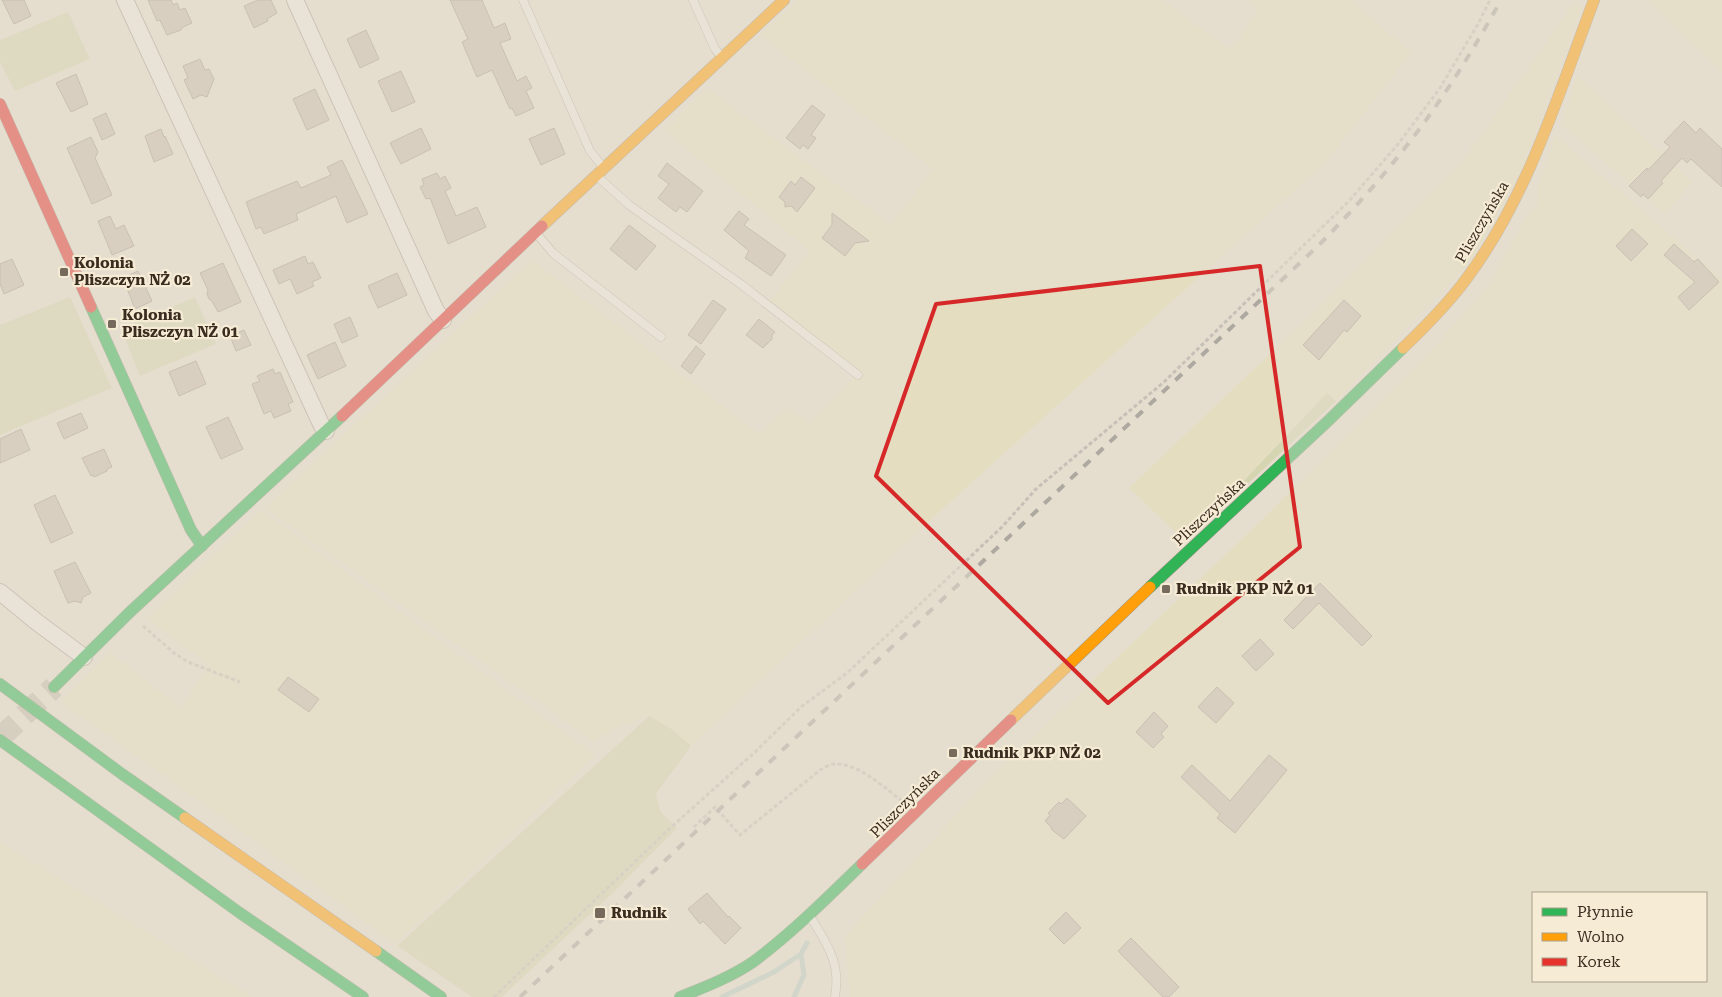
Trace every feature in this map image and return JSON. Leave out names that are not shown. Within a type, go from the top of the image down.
[{"type":"main road","points":[[54,687],[130,612],[326,431],[784,0]]},
{"type":"main road","name":"Pliszczyńska","points":[[680,997],[719,981],[752,962],[809,915],[1168,570],[1342,408],[1430,322],[1449,301],[1482,256],[1499,230],[1513,203],[1533,160],[1594,0]]},
{"type":"main road","points":[[0,104],[188,525],[202,546]]},
{"type":"main road","points":[[0,684],[122,774],[441,997]]},
{"type":"main road","points":[[0,740],[240,913],[363,997]]},
{"type":"street","points":[[125,0],[220,208],[321,424],[326,431]]},
{"type":"street","points":[[295,0],[436,311],[443,320]]},
{"type":"street","points":[[0,592],[84,657]]},
{"type":"lane","points":[[523,0],[600,172],[629,205],[742,284],[858,374]]},
{"type":"lane","points":[[693,0],[715,50],[722,58]]},
{"type":"lane","points":[[536,232],[553,253],[661,337]]},
{"type":"lane","points":[[809,915],[834,958],[837,987],[835,997]]},
{"type":"path","points":[[494,997],[667,831],[755,752],[801,707],[854,666],[1003,526],[1036,489],[1164,382],[1349,201],[1400,143],[1440,88],[1490,0]]},
{"type":"path","points":[[130,612],[156,638],[188,662],[240,682]]},
{"type":"path","points":[[694,827],[715,807],[740,835],[820,770],[833,764],[851,767],[867,774],[916,812]]},
{"type":"highlighted area","points":[[1260,266],[1300,547],[1108,703],[876,476],[936,304]]},
{"type":"shaded area","points":[[797,0],[1163,0],[1231,50],[1258,9],[1248,0],[1351,0],[1411,53],[1325,163],[938,513],[691,746],[670,728],[649,716],[625,724],[593,741],[265,508],[532,260],[759,434],[786,408],[810,422],[855,376],[767,304],[810,251],[665,131],[707,88],[891,225],[933,169],[760,35]]},
{"type":"shaded area","points":[[1576,0],[1581,11],[1521,172],[1473,259],[1336,401],[1326,394],[1186,542],[1129,488],[1313,313],[1462,162]]},
{"type":"shaded area","points":[[1647,0],[1722,0],[1722,72]]},
{"type":"shaded area","points":[[1577,75],[1692,182],[1665,214],[1561,124]]},
{"type":"shaded area","points":[[1555,136],[1722,279],[1722,997],[850,997],[845,936],[985,783],[1263,519],[1421,362],[1488,286],[1531,209],[1537,206],[1538,186]]},
{"type":"shaded area","points":[[261,510],[595,755],[395,944],[61,702],[110,653],[182,708],[208,664],[147,619]]},
{"type":"shaded area","points":[[0,842],[253,997],[0,997]]},
{"type":"green space","points":[[68,12],[90,59],[15,91],[0,62],[0,40]]},
{"type":"green space","points":[[70,297],[112,388],[0,435],[0,325]]},
{"type":"green space","points":[[195,297],[216,344],[140,376],[121,329]]},
{"type":"green space","points":[[1327,393],[1336,401],[1186,542]]},
{"type":"green space","points":[[649,716],[670,728],[691,746],[656,794],[660,811],[677,828],[617,889],[502,997],[472,997],[397,946]]},
{"type":"building","points":[[2,0],[24,0],[31,16],[14,24]]},
{"type":"building","points":[[148,0],[171,0],[173,5],[177,3],[180,10],[185,8],[192,23],[181,30],[167,35],[160,20],[157,21]]},
{"type":"building","points":[[258,0],[271,0],[277,13],[267,19],[268,21],[254,28],[244,6]]},
{"type":"building","points":[[450,0],[482,0],[494,28],[505,23],[511,39],[500,43],[517,81],[526,76],[532,88],[526,91],[534,108],[516,116],[512,108],[510,109],[492,70],[477,77],[462,42],[468,39]]},
{"type":"building","points":[[366,30],[379,59],[360,68],[347,39]]},
{"type":"building","points":[[200,59],[205,70],[209,69],[214,79],[207,97],[201,95],[193,99],[184,80],[188,78],[183,66]]},
{"type":"building","points":[[401,71],[415,102],[392,112],[378,81]]},
{"type":"building","points":[[76,74],[88,104],[71,112],[56,83]]},
{"type":"building","points":[[315,89],[329,120],[307,130],[293,99]]},
{"type":"building","points":[[812,105],[825,115],[811,135],[816,138],[808,149],[803,145],[800,149],[786,138]]},
{"type":"building","points":[[106,113],[115,134],[102,140],[93,119]]},
{"type":"building","points":[[1684,121],[1696,133],[1700,128],[1722,149],[1722,187],[1691,159],[1687,163],[1682,158],[1648,199],[1643,194],[1641,197],[1629,186],[1647,168],[1648,170],[1670,147],[1664,142]]},
{"type":"building","points":[[421,128],[431,149],[401,164],[390,143]]},
{"type":"building","points":[[554,128],[565,154],[541,165],[529,139]]},
{"type":"building","points":[[161,129],[173,154],[154,162],[145,136]]},
{"type":"building","points":[[91,137],[98,152],[95,158],[112,195],[92,204],[67,148]]},
{"type":"building","points":[[342,160],[368,214],[347,223],[336,196],[296,214],[298,220],[264,234],[261,227],[256,229],[246,202],[297,181],[301,188],[331,175],[327,167]]},
{"type":"building","points":[[667,163],[703,191],[687,212],[680,207],[676,212],[658,198],[669,184],[658,176]]},
{"type":"building","points":[[437,173],[440,179],[445,176],[451,188],[445,191],[456,216],[477,207],[486,227],[448,244],[430,198],[426,199],[420,187],[424,185],[422,179]]},
{"type":"building","points":[[801,177],[815,188],[797,212],[791,206],[785,207],[785,202],[779,197],[791,181],[795,185]]},
{"type":"building","points":[[739,211],[749,219],[744,225],[786,255],[771,276],[745,258],[749,251],[724,230]]},
{"type":"building","points":[[832,213],[869,241],[855,243],[845,256],[822,238],[832,225]]},
{"type":"building","points":[[110,216],[116,229],[124,225],[134,246],[112,255],[98,221]]},
{"type":"building","points":[[629,225],[656,246],[636,270],[610,249]]},
{"type":"building","points":[[1632,229],[1648,244],[1631,261],[1616,246]]},
{"type":"building","points":[[1674,244],[1694,262],[1698,259],[1719,282],[1689,310],[1678,297],[1695,282],[1664,255]]},
{"type":"building","points":[[305,256],[308,264],[313,262],[321,278],[312,282],[314,286],[297,294],[290,279],[279,284],[273,270]]},
{"type":"building","points":[[12,259],[24,285],[4,294],[0,284],[0,264]]},
{"type":"building","points":[[223,263],[241,302],[218,312],[209,299],[208,290],[200,273]]},
{"type":"building","points":[[138,271],[152,301],[135,309],[123,278]]},
{"type":"building","points":[[397,273],[407,295],[378,308],[368,286]]},
{"type":"building","points":[[713,300],[726,309],[701,344],[688,335]]},
{"type":"building","points":[[1344,300],[1361,316],[1347,332],[1344,330],[1319,360],[1303,345]]},
{"type":"building","points":[[350,317],[358,336],[342,343],[334,324]]},
{"type":"building","points":[[759,319],[775,332],[772,335],[772,339],[763,348],[746,335]]},
{"type":"building","points":[[244,330],[251,345],[236,351],[230,336]]},
{"type":"building","points":[[335,342],[346,366],[318,379],[307,355]]},
{"type":"building","points":[[696,346],[705,354],[691,374],[681,366]]},
{"type":"building","points":[[196,361],[206,384],[179,396],[169,372]]},
{"type":"building","points":[[273,369],[275,374],[280,372],[293,402],[288,404],[291,411],[274,418],[271,411],[264,414],[252,384],[260,381],[257,376]]},
{"type":"building","points":[[81,413],[88,428],[64,439],[57,423]]},
{"type":"building","points":[[228,417],[243,449],[221,459],[206,427]]},
{"type":"building","points":[[21,429],[30,450],[0,463],[0,439]]},
{"type":"building","points":[[104,449],[112,467],[94,477],[93,475],[91,476],[82,458]]},
{"type":"building","points":[[55,495],[73,533],[51,543],[34,505]]},
{"type":"building","points":[[75,562],[91,593],[83,597],[81,603],[75,601],[68,603],[54,571]]},
{"type":"building","points":[[1320,583],[1372,636],[1362,646],[1319,603],[1293,629],[1284,620]]},
{"type":"building","points":[[1260,639],[1274,654],[1256,671],[1242,656]]},
{"type":"building","points":[[288,677],[319,699],[309,712],[278,690]]},
{"type":"building","points":[[1217,687],[1234,703],[1216,723],[1198,707]]},
{"type":"building","points":[[1154,712],[1168,726],[1161,734],[1164,737],[1153,748],[1136,732]]},
{"type":"building","points":[[1269,755],[1287,770],[1235,833],[1217,818],[1220,814],[1181,777],[1192,765],[1230,801]]},
{"type":"building","points":[[1067,798],[1086,816],[1064,839],[1052,830],[1045,821],[1050,815],[1048,813],[1059,802],[1061,804]]},
{"type":"building","points":[[707,893],[728,917],[741,928],[725,944],[703,921],[700,924],[688,909]]},
{"type":"building","points":[[1066,912],[1081,928],[1064,944],[1049,929]]},
{"type":"building","points":[[1131,938],[1179,987],[1169,997],[1163,997],[1118,951]]},
{"type":"waterway","points":[[794,997],[804,975],[801,954],[807,943]]},
{"type":"waterway","points":[[722,997],[774,972],[801,954]]},
{"type":"tunnel","points":[[0,738],[54,687]]},
{"type":"railway","points":[[520,997],[1319,245],[1371,189],[1414,136],[1454,79],[1501,0]]},
{"type":"traffic: fast","points":[[91,307],[191,530],[202,546]]},
{"type":"traffic: fast","points":[[1150,587],[1328,421],[1403,348]]},
{"type":"traffic: fast","points":[[54,687],[130,612],[342,416]]},
{"type":"traffic: fast","points":[[0,684],[185,818]]},
{"type":"traffic: fast","points":[[0,740],[240,913],[363,997]]},
{"type":"traffic: fast","points":[[680,997],[727,977],[753,962],[795,927],[862,864]]},
{"type":"traffic: fast","points":[[376,951],[441,997]]},
{"type":"traffic: slow","points":[[542,226],[784,0]]},
{"type":"traffic: slow","points":[[1403,348],[1460,288],[1508,213],[1540,144],[1594,0]]},
{"type":"traffic: slow","points":[[1011,720],[1150,587]]},
{"type":"traffic: slow","points":[[185,818],[376,951]]},
{"type":"traffic: jam","points":[[0,104],[91,307]]},
{"type":"traffic: jam","points":[[342,416],[542,226]]},
{"type":"traffic: jam","points":[[862,864],[1011,720]]},
{"type":"place","name":"Kolonia Pliszczyn NŻ 02","points":[[64,272]]},
{"type":"place","name":"Kolonia Pliszczyn NŻ 01","points":[[112,324]]},
{"type":"place","name":"Rudnik PKP NŻ 01","points":[[1166,589]]},
{"type":"place","name":"Rudnik PKP NŻ 02","points":[[953,753]]},
{"type":"place","name":"Rudnik","points":[[600,913]]}]
